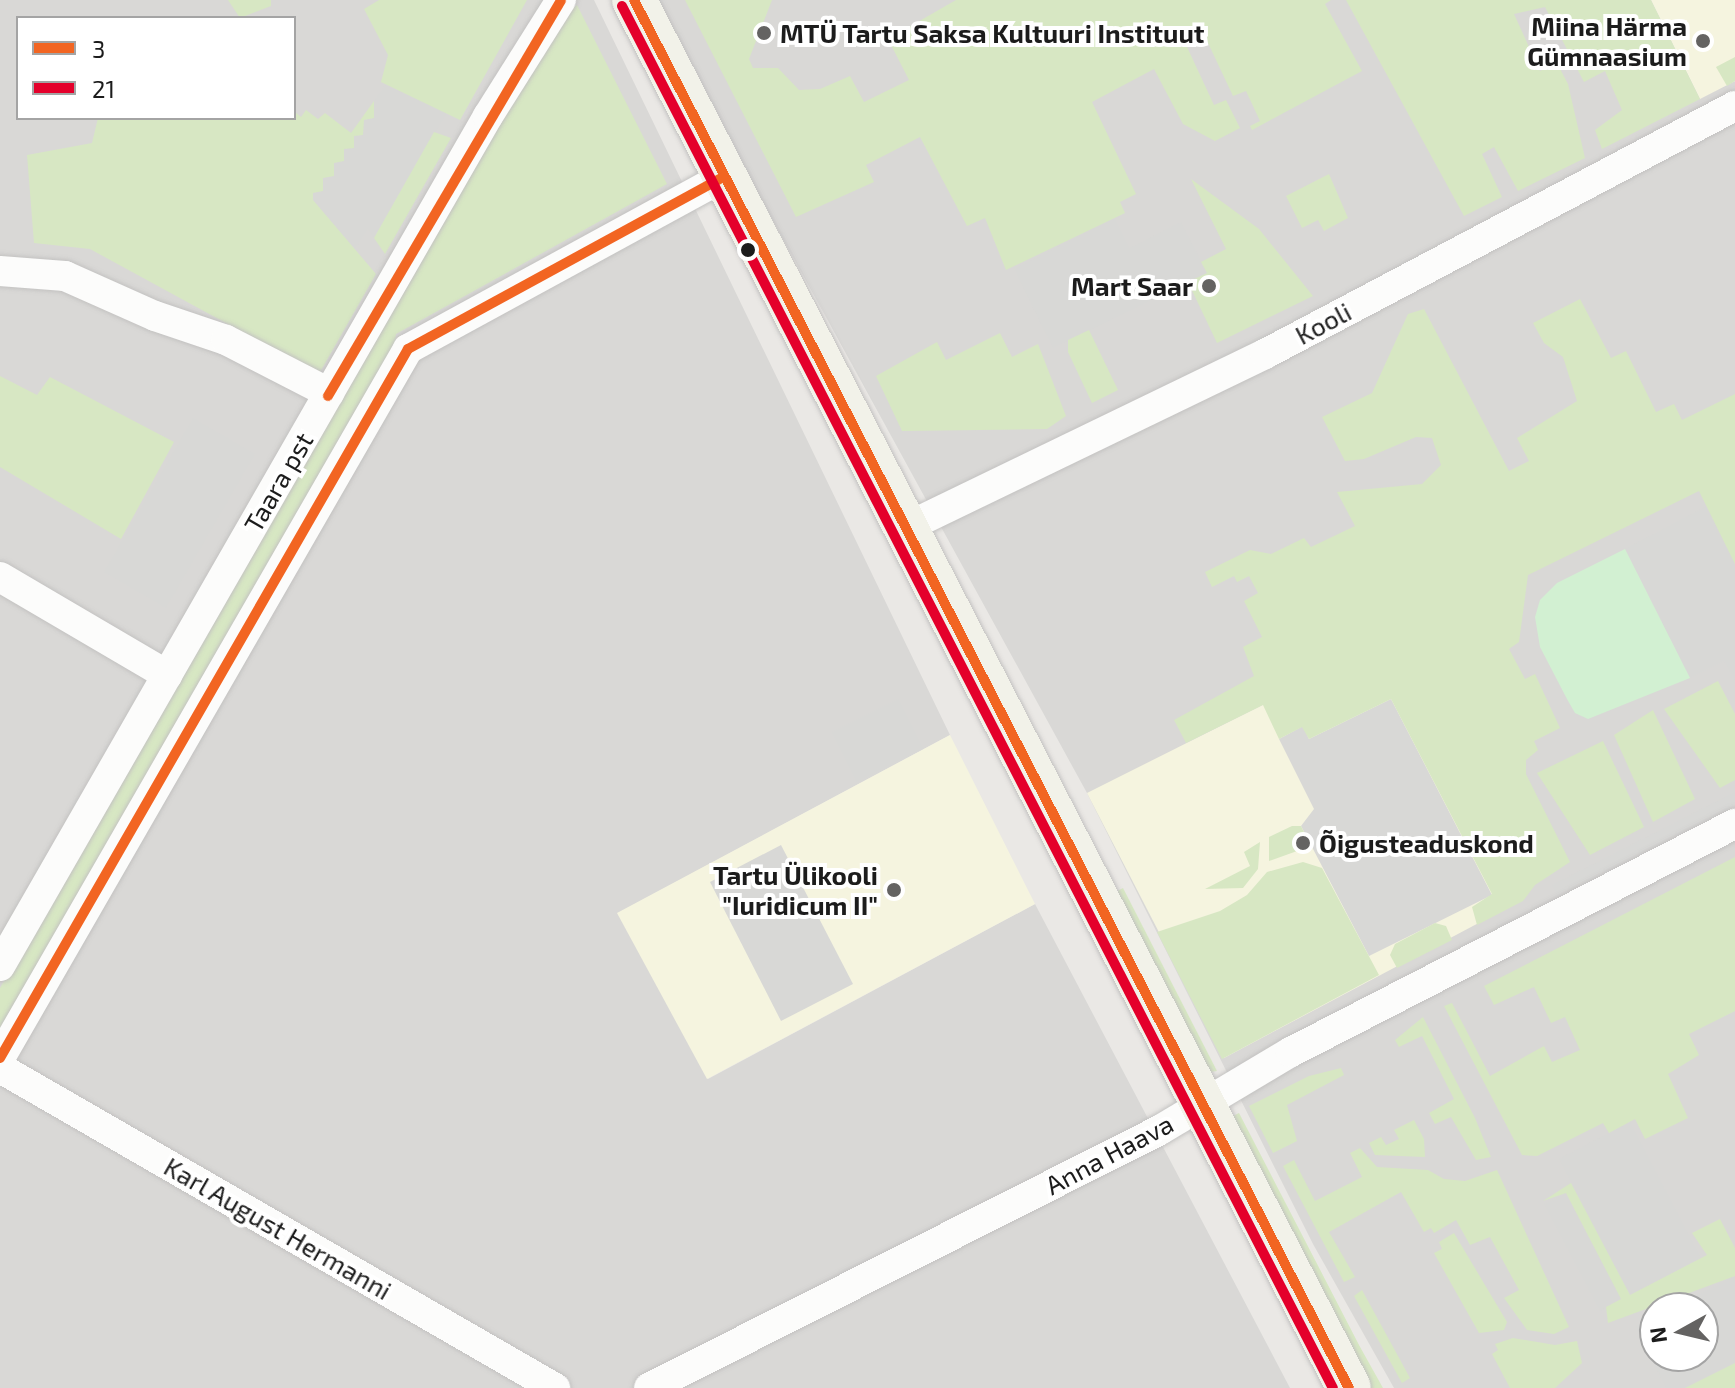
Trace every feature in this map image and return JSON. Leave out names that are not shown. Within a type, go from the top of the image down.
[{"type":"street","name":"Taara pst","points":[[0,966],[329,393],[561,0]]},
{"type":"street","points":[[634,0],[722,178],[905,528],[1199,1104],[1349,1388]]},
{"type":"street","name":"Kooli","points":[[905,528],[1265,354],[1735,106]]},
{"type":"street","name":"Taara pst","points":[[0,1058],[408,349],[722,178]]},
{"type":"street","points":[[0,271],[65,276],[155,316],[226,340],[329,393]]},
{"type":"street","points":[[0,577],[167,675]]},
{"type":"street","name":"Anna Haava","points":[[649,1388],[1160,1130],[1199,1104],[1735,824]]},
{"type":"street","name":"Karl August Hermanni","points":[[0,1068],[555,1388]]},
{"type":"shaded area","points":[[0,0],[594,0],[950,735],[618,913],[708,1079],[1035,904],[1290,1388],[0,1388]]},
{"type":"shaded area","points":[[652,0],[1651,0],[1700,98],[1735,81],[1735,1388],[1394,1388],[1313,1244],[1087,793]]},
{"type":"shaded area","name":"Miina Härma Gümnaasium","points":[[1651,0],[1735,0],[1735,81],[1700,99]]},
{"type":"shaded area","points":[[385,85],[447,113],[374,238],[368,229],[355,249],[313,200],[313,193],[364,120],[374,118],[374,101]]},
{"type":"shaded area","points":[[1115,218],[1130,248],[1181,222],[1207,273],[1053,348],[1014,269]]},
{"type":"shaded area","points":[[193,418],[255,454],[166,608],[104,572]]},
{"type":"shaded area","points":[[1707,506],[1735,564],[1735,681],[1724,661],[1690,678],[1625,549]]},
{"type":"shaded area","name":"Õigusteaduskond","points":[[1388,642],[1522,900],[1224,1058],[1087,793]]},
{"type":"shaded area","points":[[898,699],[923,749],[857,782],[832,732]]},
{"type":"shaded area","points":[[1391,699],[1492,895],[1369,956],[1301,826],[1314,809],[1279,739],[1303,726],[1309,739]]},
{"type":"shaded area","points":[[950,735],[1035,904],[707,1079],[617,913]]},
{"type":"shaded area","points":[[1735,792],[1735,805],[1557,895],[1552,885]]},
{"type":"shaded area","points":[[781,845],[853,984],[781,1021],[710,882]]},
{"type":"shaded area","points":[[1630,1122],[1701,1258],[1630,1296],[1559,1159]]},
{"type":"shaded area","points":[[1566,1193],[1622,1299],[1600,1311],[1544,1204]]},
{"type":"shaded area","points":[[1735,1276],[1735,1363],[1719,1371],[1719,1292],[1703,1292]]},
{"type":"shaded area","points":[[1658,1372],[1717,1372],[1685,1388],[1666,1388]]},
{"type":"green space","points":[[228,0],[271,0],[271,6],[239,16]]},
{"type":"green space","points":[[379,0],[527,0],[460,120],[381,82],[388,55],[364,9]]},
{"type":"green space","points":[[685,0],[772,0],[749,59],[753,68],[778,68],[799,90],[820,89],[850,76],[864,102],[909,80],[888,39],[956,0],[1331,0],[1325,4],[1362,71],[1252,130],[1250,126],[1260,121],[1246,91],[1233,96],[1200,26],[1181,34],[1214,105],[1226,100],[1240,128],[1215,141],[1183,124],[1154,69],[1092,102],[1136,194],[1120,202],[1125,213],[1006,270],[985,218],[967,226],[920,137],[866,165],[874,182],[796,217]]},
{"type":"green space","points":[[1346,0],[1651,0],[1700,99],[1602,149],[1595,130],[1622,110],[1605,71],[1584,82],[1545,7],[1514,14],[1540,71],[1557,63],[1568,84],[1585,158],[1518,191],[1494,147],[1482,154],[1502,197],[1464,216]]},
{"type":"green space","points":[[577,5],[667,184],[396,334],[395,341],[403,341],[0,1036],[0,988],[314,440],[566,12]]},
{"type":"green space","points":[[1735,57],[1735,81],[1727,86],[1716,67]]},
{"type":"green space","points":[[374,101],[374,118],[364,120],[363,135],[354,136],[354,148],[344,149],[344,161],[334,163],[334,176],[323,178],[323,191],[313,193],[313,200],[376,274],[319,374],[90,249],[34,243],[27,155],[92,143],[98,120],[296,120],[296,113],[301,117],[306,110],[318,119],[325,113],[351,133]]},
{"type":"green space","points":[[434,132],[451,138],[385,254],[374,238]]},
{"type":"green space","points":[[1329,174],[1348,218],[1324,231],[1318,220],[1302,228],[1286,196]]},
{"type":"green space","points":[[1191,179],[1259,229],[1313,296],[1217,343],[1188,282],[1207,273],[1201,262],[1226,249]]},
{"type":"green space","points":[[1580,299],[1611,358],[1626,351],[1656,412],[1674,404],[1682,420],[1735,394],[1735,564],[1699,491],[1528,575],[1519,642],[1509,649],[1525,679],[1535,674],[1560,728],[1534,741],[1538,750],[1526,760],[1526,774],[1570,862],[1535,885],[1523,901],[1477,925],[1472,907],[1492,894],[1391,699],[1309,739],[1302,727],[1279,739],[1263,705],[1186,743],[1174,720],[1254,676],[1243,647],[1262,637],[1244,601],[1258,593],[1249,576],[1237,582],[1234,576],[1212,587],[1205,572],[1250,550],[1271,554],[1304,538],[1311,547],[1355,526],[1337,492],[1422,484],[1441,465],[1432,438],[1416,437],[1364,459],[1345,461],[1322,417],[1372,393],[1408,314],[1424,309],[1509,471],[1529,461],[1517,438],[1577,401],[1563,357],[1544,343],[1533,323]]},
{"type":"green space","points":[[1089,330],[1118,390],[1092,403],[1068,352],[1068,340]]},
{"type":"green space","points":[[1000,333],[1012,357],[1038,344],[1066,416],[1047,429],[902,431],[876,376],[937,342],[946,360]]},
{"type":"green space","points":[[0,376],[37,395],[50,377],[174,442],[121,539],[0,467]]},
{"type":"green space","points":[[1625,549],[1690,678],[1588,719],[1575,713],[1567,699],[1540,647],[1535,617],[1540,600],[1557,583]]},
{"type":"green space","points":[[1718,681],[1735,714],[1735,780],[1720,788],[1664,709]]},
{"type":"green space","points":[[1653,710],[1695,799],[1653,822],[1614,735]]},
{"type":"green space","points":[[1603,741],[1644,827],[1590,855],[1537,773]]},
{"type":"green space","points":[[1292,826],[1301,826],[1311,846],[1269,861],[1269,837]]},
{"type":"green space","points":[[1260,842],[1258,869],[1243,888],[1205,889],[1250,866],[1244,852]]},
{"type":"green space","points":[[1735,857],[1735,1011],[1689,1034],[1699,1055],[1668,1074],[1688,1118],[1645,1139],[1635,1119],[1609,1133],[1603,1123],[1537,1156],[1522,1155],[1444,1006],[1452,1003],[1490,1076],[1544,1046],[1552,1062],[1580,1050],[1565,1017],[1551,1023],[1534,987],[1494,1005],[1484,986]]},
{"type":"green space","points":[[1303,862],[1322,868],[1379,975],[1222,1059],[1157,932],[1220,911],[1247,895],[1267,872]]},
{"type":"green space","points":[[1123,888],[1217,1071],[1210,1072],[1112,894]]},
{"type":"green space","points":[[1435,923],[1446,926],[1452,940],[1397,968],[1390,955],[1395,944]]},
{"type":"green space","points":[[1423,1017],[1475,1118],[1491,1157],[1476,1160],[1451,1117],[1435,1124],[1429,1113],[1454,1099],[1422,1036],[1399,1047],[1395,1040]]},
{"type":"green space","points":[[1341,1068],[1344,1075],[1287,1105],[1297,1141],[1273,1153],[1249,1106],[1309,1076]]},
{"type":"green space","points":[[1239,1113],[1383,1388],[1367,1388],[1227,1119]]},
{"type":"green space","points":[[1414,1120],[1424,1139],[1425,1157],[1375,1155],[1369,1143],[1381,1137],[1386,1145],[1399,1139],[1394,1130]]},
{"type":"green space","points":[[1360,1148],[1377,1167],[1428,1170],[1444,1179],[1465,1181],[1497,1170],[1569,1327],[1554,1334],[1527,1330],[1504,1298],[1519,1290],[1490,1237],[1470,1245],[1456,1220],[1434,1233],[1431,1228],[1424,1232],[1401,1192],[1329,1232],[1355,1277],[1344,1282],[1283,1166],[1294,1160],[1315,1201],[1362,1177],[1350,1153]]},
{"type":"green space","points":[[1571,1183],[1630,1295],[1707,1255],[1692,1233],[1720,1219],[1735,1248],[1735,1276],[1692,1292],[1639,1292],[1639,1312],[1608,1323],[1606,1307],[1621,1299],[1566,1193],[1543,1201]]},
{"type":"green space","points":[[1454,1233],[1507,1322],[1504,1330],[1479,1333],[1434,1253],[1442,1249],[1439,1242]]},
{"type":"green space","points":[[1362,1290],[1410,1378],[1402,1383],[1354,1296]]},
{"type":"green space","points":[[1513,1338],[1555,1345],[1577,1341],[1582,1363],[1555,1388],[1510,1388],[1492,1354],[1498,1350],[1495,1344]]},
{"type":"green space","points":[[1735,1363],[1735,1388],[1685,1388],[1719,1372]]},
{"type":"transit line","name":"3","points":[[328,396],[561,0]]},
{"type":"transit line","name":"3","points":[[634,0],[1349,1388]]},
{"type":"transit line","name":"21","points":[[622,6],[1333,1388]]},
{"type":"transit line","name":"3","points":[[0,1058],[408,349],[722,178]]},
{"type":"place","name":"MTÜ Tartu Saksa Kultuuri Instituut","points":[[764,33]]},
{"type":"place","name":"Miina Härma Gümnaasium","points":[[1703,41]]},
{"type":"place","name":"Mart Saar","points":[[1209,286]]},
{"type":"place","name":"Õigusteaduskond","points":[[1303,843]]},
{"type":"place","name":"Tartu Ülikooli \"Iuridicum II\"","points":[[894,890]]}]
